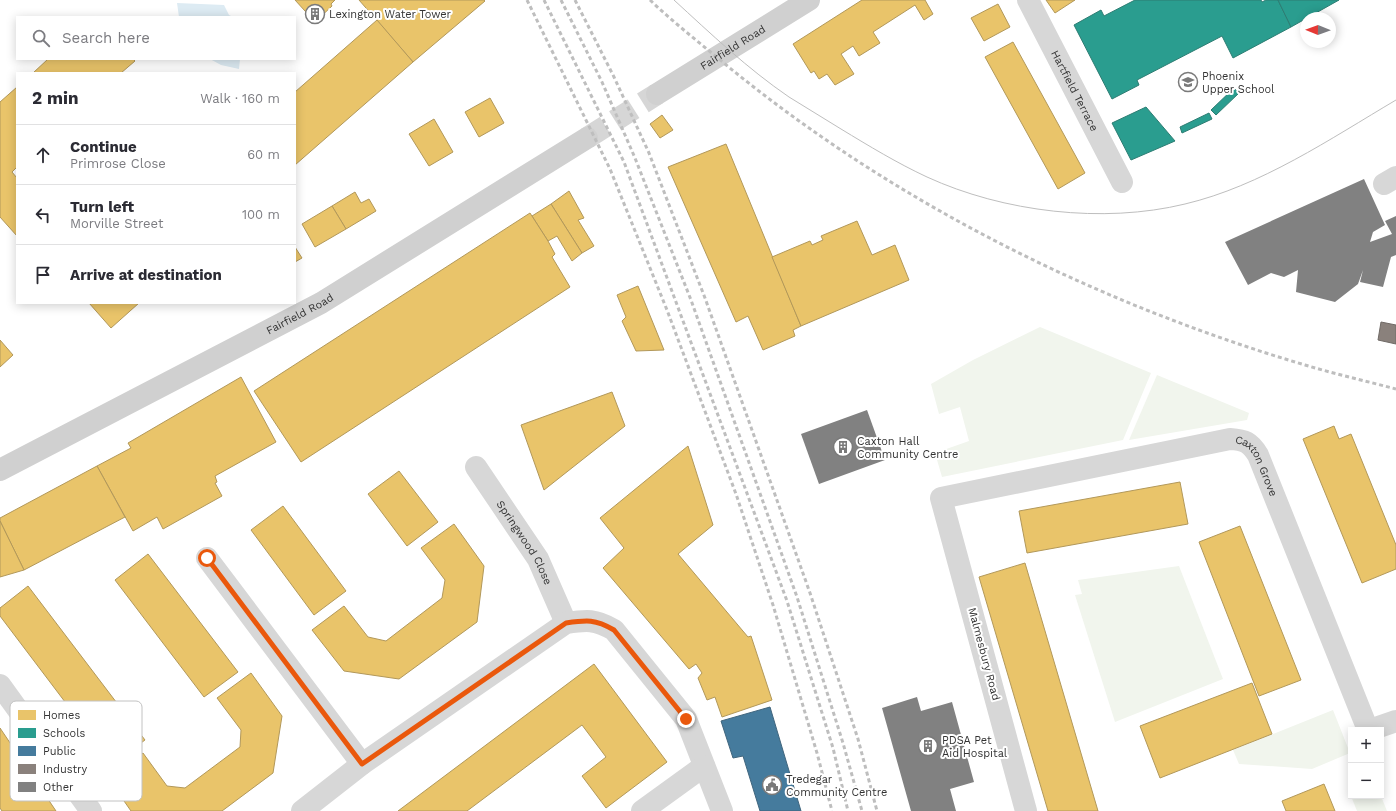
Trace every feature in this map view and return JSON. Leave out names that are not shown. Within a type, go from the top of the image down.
[{"type":"main road","name":"Fairfield Road","points":[[657,94],[809,0]]},
{"type":"main road","name":"Fairfield Road","points":[[1,467],[321,302],[587,138]]},
{"type":"street","name":"Hartfield Terrace","points":[[1028,0],[1122,182]]},
{"type":"street","name":"Caxton Grove","points":[[942,498],[1230,439],[1241,440],[1252,445],[1258,456],[1368,727]]},
{"type":"street","name":"Springwood Close","points":[[476,467],[538,560],[566,623]]},
{"type":"street","name":"Malmesbury Road","points":[[942,498],[1026,811]]},
{"type":"street","points":[[207,558],[362,764]]},
{"type":"street","points":[[303,810],[362,764],[566,623],[586,620],[602,623],[614,630],[686,719],[722,811]]},
{"type":"street","points":[[0,685],[12,701]]},
{"type":"street","points":[[1378,727],[1396,721]]},
{"type":"street","points":[[642,811],[704,766]]},
{"type":"street","points":[[84,801],[91,811]]},
{"type":"shaded area","points":[[177,3],[224,5],[231,16],[179,16]]},
{"type":"shaded area","points":[[212,60],[240,60],[239,69],[221,65]]},
{"type":"shaded area","points":[[1040,327],[1151,373],[1123,440],[942,477],[935,453],[969,441],[960,407],[939,414],[931,384],[973,360]]},
{"type":"shaded area","points":[[1157,375],[1249,413],[1247,420],[1129,440]]},
{"type":"shaded area","points":[[1179,566],[1223,679],[1115,722],[1075,595],[1082,594],[1078,580]]},
{"type":"shaded area","points":[[1333,710],[1348,748],[1348,754],[1312,769],[1239,764],[1233,750]]},
{"type":"shaded area","points":[[1352,799],[1382,799],[1387,811],[1357,811]]},
{"type":"building: Homes","name":"Lexington Water Tower","points":[[295,0],[335,0],[331,4],[332,6],[315,22]]},
{"type":"building: Homes","points":[[359,0],[484,0],[485,1],[413,62]]},
{"type":"building: Homes","points":[[862,0],[925,0],[933,14],[924,20],[915,5],[873,32],[880,43],[859,56],[853,46],[841,54],[854,74],[835,85],[827,74],[819,79],[814,71],[811,73],[793,44]]},
{"type":"building: Homes","points":[[1046,0],[1075,0],[1055,13]]},
{"type":"building: Homes","points":[[998,4],[1010,27],[984,41],[971,18]]},
{"type":"building: Homes","points":[[377,20],[413,62],[296,164],[296,91]]},
{"type":"building: Homes","points":[[1013,42],[1085,173],[1058,189],[985,57]]},
{"type":"building: Homes","points":[[47,60],[135,61],[122,72],[34,72]]},
{"type":"building: Homes","points":[[16,88],[16,168],[12,172],[16,177],[16,235],[0,217],[0,102]]},
{"type":"building: Homes","points":[[490,98],[504,123],[479,137],[465,112]]},
{"type":"building: Homes","points":[[662,115],[673,130],[660,138],[650,124]]},
{"type":"building: Homes","points":[[434,119],[453,152],[429,166],[409,134]]},
{"type":"building: Homes","points":[[726,144],[801,326],[793,330],[795,336],[763,350],[748,316],[736,322],[668,167]]},
{"type":"building: Homes","points":[[569,191],[584,218],[578,220],[594,246],[582,253],[551,204]]},
{"type":"building: Homes","points":[[355,192],[361,203],[369,199],[376,211],[346,229],[332,206]]},
{"type":"building: Homes","points":[[551,204],[582,253],[572,261],[557,236],[548,241],[532,216]]},
{"type":"building: Homes","points":[[332,206],[346,229],[315,247],[302,224]]},
{"type":"building: Homes","points":[[530,213],[548,241],[555,254],[552,257],[570,287],[301,462],[254,391]]},
{"type":"building: Homes","points":[[857,221],[872,255],[895,245],[909,280],[801,326],[772,257],[810,241],[812,245],[823,240],[821,236]]},
{"type":"building: Homes","points":[[296,249],[302,258],[296,261]]},
{"type":"building: Homes","points":[[638,286],[664,350],[636,351],[622,321],[626,317],[617,295]]},
{"type":"building: Homes","points":[[90,304],[138,304],[111,328]]},
{"type":"building: Homes","points":[[0,340],[13,355],[0,367]]},
{"type":"building: Homes","points":[[241,377],[276,442],[215,476],[217,482],[215,483],[222,496],[163,529],[157,517],[133,531],[97,466],[131,448],[128,443]]},
{"type":"building: Homes","points":[[612,392],[625,426],[544,490],[521,425]]},
{"type":"building: Homes","points":[[1334,426],[1339,439],[1351,434],[1396,545],[1396,569],[1362,583],[1303,439]]},
{"type":"building: Homes","points":[[688,446],[713,525],[678,554],[748,637],[751,636],[772,700],[722,717],[715,697],[707,700],[698,678],[702,673],[696,664],[689,669],[603,568],[624,548],[600,518]]},
{"type":"building: Homes","points":[[97,466],[125,517],[24,570],[0,521],[0,518]]},
{"type":"building: Homes","points":[[399,471],[438,522],[407,546],[368,494]]},
{"type":"building: Homes","points":[[1180,482],[1188,524],[1027,553],[1019,511]]},
{"type":"building: Homes","points":[[283,506],[346,591],[314,615],[251,530]]},
{"type":"building: Homes","points":[[0,521],[24,570],[0,577]]},
{"type":"building: Homes","points":[[454,524],[484,566],[477,622],[399,679],[344,671],[312,630],[344,606],[368,637],[386,641],[442,598],[445,580],[421,548]]},
{"type":"building: Homes","points":[[1240,526],[1301,680],[1259,696],[1199,542]]},
{"type":"building: Homes","points":[[148,554],[238,672],[204,697],[115,580]]},
{"type":"building: Homes","points":[[1025,563],[1098,811],[1048,811],[979,577]]},
{"type":"building: Homes","points":[[28,586],[115,701],[64,701],[0,616],[0,608]]},
{"type":"building: Homes","points":[[594,664],[667,762],[606,808],[582,776],[606,757],[582,725],[467,811],[398,811]]},
{"type":"building: Homes","points":[[251,673],[282,716],[273,773],[222,811],[131,811],[124,801],[142,801],[143,753],[167,786],[185,788],[240,747],[241,730],[217,698]]},
{"type":"building: Homes","points":[[1252,683],[1272,734],[1160,778],[1140,726]]},
{"type":"building: Homes","points":[[0,728],[10,743],[10,801],[49,801],[56,811],[2,811],[0,808]]},
{"type":"building: Homes","points":[[1324,784],[1335,811],[1286,811],[1282,801]]},
{"type":"building: Schools","points":[[1135,0],[1261,0],[1262,2],[1266,0],[1278,0],[1291,27],[1233,58],[1222,36],[1137,80],[1139,85],[1112,99],[1074,25],[1101,10],[1104,16]]},
{"type":"building: Schools","points":[[1278,0],[1339,0],[1318,12],[1300,12],[1300,22],[1291,27]]},
{"type":"building: Schools","points":[[1234,88],[1239,93],[1216,115],[1211,110]]},
{"type":"building: Schools","points":[[1146,107],[1175,141],[1131,160],[1112,123]]},
{"type":"building: Schools","points":[[1209,113],[1212,119],[1182,133],[1180,127]]},
{"type":"building: Public","name":"Tredegar Community Centre","points":[[770,707],[801,811],[760,811],[743,756],[733,758],[721,721]]},
{"type":"building: Industry","points":[[1381,322],[1396,325],[1396,344],[1378,340]]},
{"type":"building: Other","points":[[1364,179],[1385,225],[1373,232],[1370,242],[1392,234],[1385,221],[1396,216],[1396,255],[1391,257],[1383,287],[1360,282],[1363,270],[1358,284],[1335,302],[1296,292],[1298,270],[1284,277],[1271,273],[1248,285],[1225,242]]},
{"type":"building: Other","name":"Caxton Hall Community Centre","points":[[867,410],[885,460],[819,484],[801,434]]},
{"type":"building: Other","name":"PDSA Pet Aid Hospital","points":[[917,697],[921,711],[952,702],[974,782],[950,789],[956,811],[911,811],[882,708]]},
{"type":"tunnel","points":[[587,138],[657,94]]},
{"type":"tram line","points":[[674,0],[730,51],[789,97],[894,160],[927,177],[988,199],[1054,211],[1121,213],[1153,210],[1185,204],[1213,196],[1241,186],[1294,160],[1396,100]]},
{"type":"railway","points":[[527,0],[610,169],[667,310],[736,494],[773,605],[817,753],[832,811]]},
{"type":"railway","points":[[544,0],[624,162],[787,601],[833,748],[848,811]]},
{"type":"railway","points":[[561,0],[602,82],[635,158],[691,300],[797,597],[843,743],[862,811]]},
{"type":"railway","points":[[575,0],[614,77],[649,153],[705,298],[810,593],[858,739],[877,811]]},
{"type":"railway","points":[[650,0],[725,64],[790,114],[858,161],[928,204],[1000,243],[1074,279],[1150,311],[1227,340],[1316,368],[1396,389]]},
{"type":"place","name":"Lexington Water Tower","points":[[315,14]]},
{"type":"place","name":"Phoenix Upper School","points":[[1188,82]]},
{"type":"place","name":"Caxton Hall Community Centre","points":[[843,447]]},
{"type":"place","name":"PDSA Pet Aid Hospital","points":[[928,746]]},
{"type":"place","name":"Tredegar Community Centre","points":[[772,785]]},
{"type":"route","points":[[207,558],[362,764],[566,623],[586,620],[602,623],[614,630],[686,719]]}]
